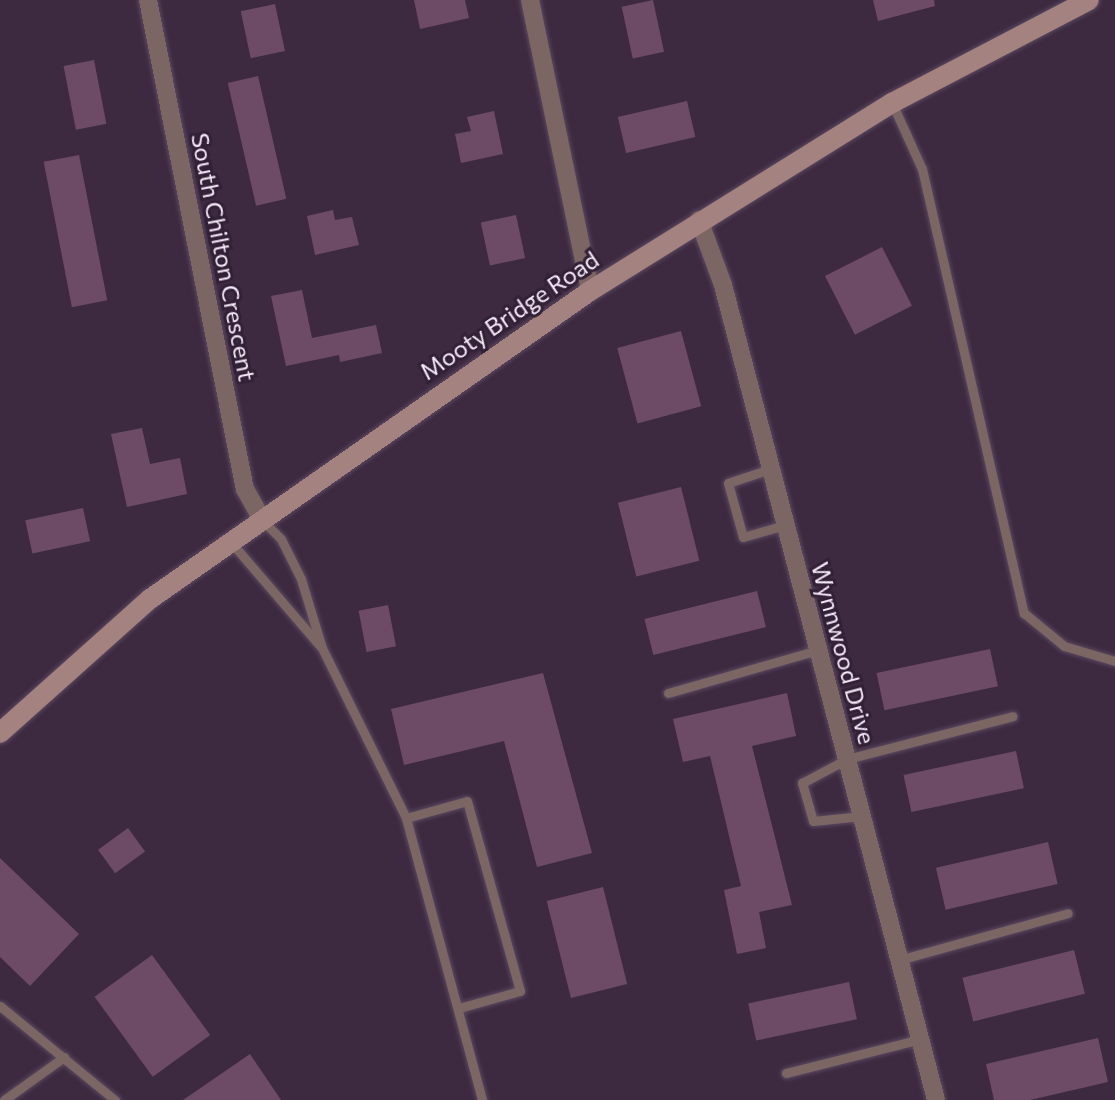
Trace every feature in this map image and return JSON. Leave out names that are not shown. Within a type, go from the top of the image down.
[{"type":"main road","name":"Mooty Bridge Road","points":[[0,733],[112,630],[230,541],[590,291],[699,220],[892,103],[1089,0]]},
{"type":"street","name":"South Chilton Crescent","points":[[148,0],[245,489],[262,520]]},
{"type":"street","points":[[530,0],[590,291]]},
{"type":"street","name":"Wynnwood Drive","points":[[699,220],[723,285],[936,1100]]},
{"type":"lane","points":[[892,103],[922,169],[1024,613],[1064,646],[1115,661]]},
{"type":"lane","points":[[770,469],[728,483],[743,537],[785,525]]},
{"type":"lane","points":[[262,520],[281,539],[301,579],[322,648],[406,818],[482,1100]]},
{"type":"lane","points":[[230,541],[322,648]]},
{"type":"lane","points":[[668,693],[818,650]]},
{"type":"lane","points":[[862,816],[813,821],[802,783],[847,759],[1013,716]]},
{"type":"lane","points":[[406,818],[467,801],[520,991],[459,1008]]},
{"type":"lane","points":[[899,960],[1068,913]]},
{"type":"lane","points":[[0,1006],[115,1100]]},
{"type":"lane","points":[[786,1073],[920,1039]]},
{"type":"lane","points":[[4,1100],[64,1057]]},
{"type":"building","points":[[414,0],[465,0],[469,18],[420,29]]},
{"type":"building","points":[[653,0],[664,52],[633,58],[622,7]]},
{"type":"building","points":[[873,0],[934,0],[935,6],[878,21]]},
{"type":"building","points":[[275,4],[285,51],[251,58],[241,11]]},
{"type":"building","points":[[94,60],[106,124],[76,130],[64,66]]},
{"type":"building","points":[[258,76],[286,199],[256,206],[228,83]]},
{"type":"building","points":[[687,101],[695,137],[626,153],[618,117]]},
{"type":"building","points":[[494,111],[503,154],[461,163],[455,134],[471,131],[467,117]]},
{"type":"building","points":[[79,155],[107,300],[72,307],[44,162]]},
{"type":"building","points":[[333,210],[335,220],[352,217],[359,245],[315,255],[307,216]]},
{"type":"building","points":[[516,215],[525,258],[490,266],[481,222]]},
{"type":"building","points":[[882,247],[912,306],[855,335],[825,276]]},
{"type":"building","points":[[302,290],[312,338],[376,325],[382,353],[340,362],[339,355],[286,366],[271,296]]},
{"type":"building","points":[[681,331],[701,406],[637,423],[617,348]]},
{"type":"building","points":[[142,428],[150,464],[180,458],[187,494],[127,507],[111,434]]},
{"type":"building","points":[[681,487],[699,561],[636,576],[618,503]]},
{"type":"building","points":[[83,508],[90,541],[32,554],[25,520]]},
{"type":"building","points":[[757,591],[766,627],[653,655],[644,619]]},
{"type":"building","points":[[388,605],[396,646],[367,652],[359,611]]},
{"type":"building","points":[[990,649],[998,686],[884,710],[877,673]]},
{"type":"building","points":[[543,673],[592,853],[537,867],[504,741],[404,765],[391,709]]},
{"type":"building","points":[[787,693],[796,736],[752,746],[792,905],[759,912],[766,948],[737,954],[724,890],[741,886],[710,756],[683,762],[673,719]]},
{"type":"building","points":[[1016,751],[1024,788],[911,812],[904,775]]},
{"type":"building","points":[[128,828],[145,851],[115,873],[98,850]]},
{"type":"building","points":[[1048,842],[1058,884],[946,910],[936,868]]},
{"type":"building","points":[[0,858],[79,934],[30,986],[0,957]]},
{"type":"building","points":[[603,887],[627,984],[571,998],[547,901]]},
{"type":"building","points":[[1074,950],[1085,994],[973,1021],[962,978]]},
{"type":"building","points":[[152,955],[210,1035],[153,1077],[95,997]]},
{"type":"building","points":[[849,982],[857,1019],[756,1041],[748,1003]]},
{"type":"building","points":[[1098,1038],[1108,1082],[1030,1100],[994,1100],[986,1064]]},
{"type":"building","points":[[250,1054],[281,1100],[183,1100]]}]
